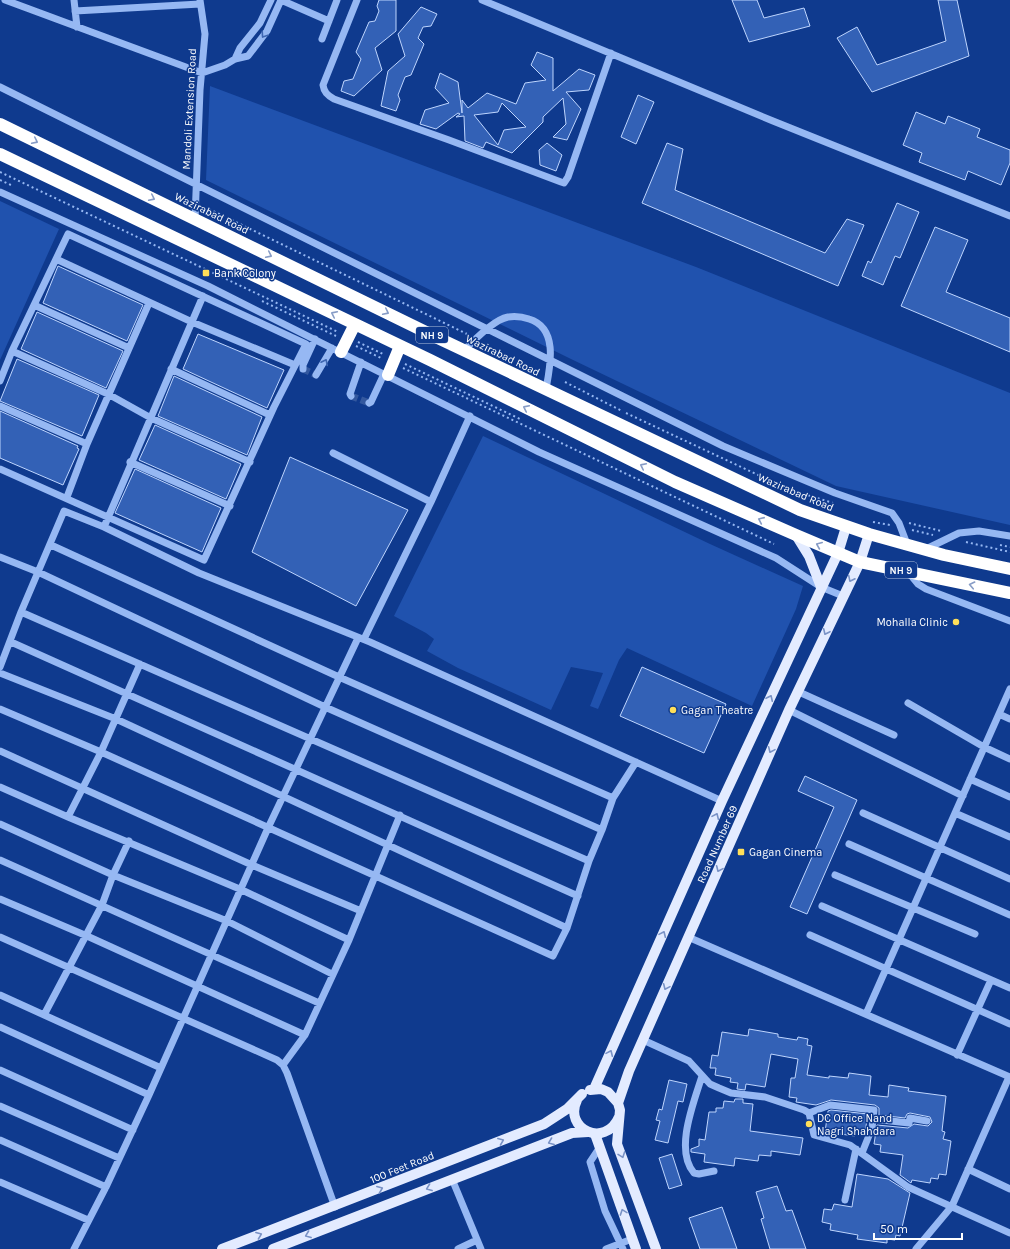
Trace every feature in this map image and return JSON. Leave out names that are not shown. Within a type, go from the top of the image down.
[{"type":"highway","name":"Wazirabad Road","points":[[0,124],[546,390],[800,510],[846,528],[925,550],[1010,569]]},
{"type":"highway","name":"NH 9","points":[[0,154],[355,324],[675,482],[796,536],[860,562],[1010,593]]},
{"type":"highway","points":[[336,350],[355,324]]},
{"type":"highway","points":[[386,374],[400,346]]},
{"type":"main road","name":"Road Number 69","points":[[594,1089],[722,801],[838,553],[846,528]]},
{"type":"main road","name":"Road Number 69","points":[[618,1103],[629,1071],[789,710],[799,692],[842,596],[860,562],[869,534]]},
{"type":"main road","points":[[796,536],[807,551],[821,587]]},
{"type":"main road","points":[[636,1249],[600,1147],[592,1133],[578,1124],[575,1118],[575,1104],[582,1094],[594,1089],[608,1092],[618,1103],[619,1117],[617,1144],[656,1249]]},
{"type":"main road","name":"100 Feet Road","points":[[222,1249],[544,1124],[567,1108],[582,1094]]},
{"type":"main road","points":[[273,1249],[572,1133],[592,1133],[610,1130],[616,1124],[619,1117]]},
{"type":"street","points":[[5,0],[202,73],[225,65],[235,59],[248,56],[267,30],[281,0],[329,21]]},
{"type":"street","points":[[74,0],[77,27]]},
{"type":"street","points":[[235,59],[240,48],[260,23],[271,0]]},
{"type":"street","points":[[322,38],[337,0]]},
{"type":"street","points":[[357,0],[323,85],[328,96],[564,183],[568,177],[611,53]]},
{"type":"street","points":[[482,0],[773,121],[1010,216]]},
{"type":"street","points":[[75,11],[200,2]]},
{"type":"street","name":"Mandoli Extension Road","points":[[195,219],[205,34],[200,2]]},
{"type":"street","points":[[0,87],[723,446],[835,493],[892,513],[901,528],[907,544]]},
{"type":"street","points":[[0,192],[208,286],[470,416],[539,452],[776,558],[821,587],[842,596]]},
{"type":"street","points":[[0,381],[12,351],[68,234],[306,344],[270,415],[230,506],[204,560],[67,497],[0,469]]},
{"type":"street","points":[[56,259],[192,322],[295,365]]},
{"type":"street","points":[[104,527],[130,462],[151,418],[203,296]]},
{"type":"street","points":[[67,497],[108,394],[149,302]]},
{"type":"street","points":[[34,305],[129,348]]},
{"type":"street","points":[[464,350],[487,329],[507,317],[522,317],[533,320],[548,335],[552,361],[546,390]]},
{"type":"street","points":[[303,369],[303,365],[315,339]]},
{"type":"street","points":[[316,375],[336,350]]},
{"type":"street","points":[[12,351],[108,394],[151,418],[250,462]]},
{"type":"street","points":[[351,396],[350,394],[361,362]]},
{"type":"street","points":[[171,369],[270,415]]},
{"type":"street","points":[[369,403],[371,402],[386,374]]},
{"type":"street","points":[[0,406],[87,444]]},
{"type":"street","points":[[74,1249],[133,1130],[242,890],[268,828],[339,677],[361,638],[431,502],[470,416]]},
{"type":"street","points":[[333,453],[431,502]]},
{"type":"street","points":[[130,462],[230,506]]},
{"type":"street","points":[[0,667],[2,657],[11,642],[21,612],[51,545],[64,511],[104,527],[199,573],[361,638],[722,801]]},
{"type":"street","points":[[925,550],[959,533],[979,531],[1010,536]]},
{"type":"street","points":[[51,545],[339,677],[613,798]]},
{"type":"street","points":[[0,557],[38,572],[325,707],[602,830]]},
{"type":"street","points":[[907,571],[918,584],[926,589],[1010,621]]},
{"type":"street","points":[[21,612],[589,861]]},
{"type":"street","points":[[11,642],[296,768],[578,896]]},
{"type":"street","points":[[68,817],[101,752],[140,664]]},
{"type":"street","points":[[0,673],[116,719],[283,798],[567,928]]},
{"type":"street","points":[[866,1014],[1010,689]]},
{"type":"street","points":[[799,692],[894,735]]},
{"type":"street","points":[[908,703],[984,747],[1010,759]]},
{"type":"street","points":[[0,709],[101,752],[553,956],[567,928],[589,861],[613,798],[636,762]]},
{"type":"street","points":[[789,710],[963,796]]},
{"type":"street","points":[[999,714],[1010,719]]},
{"type":"street","points":[[0,751],[252,865],[361,911]]},
{"type":"street","points":[[970,779],[1010,797]]},
{"type":"street","points":[[0,787],[242,890],[349,940]]},
{"type":"street","points":[[863,813],[1010,879]]},
{"type":"street","points":[[955,813],[1010,837]]},
{"type":"street","points":[[283,1065],[305,1035],[349,940],[400,815]]},
{"type":"street","points":[[0,824],[113,875],[227,921],[332,974]]},
{"type":"street","points":[[44,1015],[102,906],[113,875],[129,841]]},
{"type":"street","points":[[849,844],[1010,915]]},
{"type":"street","points":[[0,860],[319,1003]]},
{"type":"street","points":[[835,875],[975,934]]},
{"type":"street","points":[[0,899],[87,936],[305,1035]]},
{"type":"street","points":[[822,906],[1010,988]]},
{"type":"street","points":[[810,935],[1010,1024]]},
{"type":"street","points":[[0,937],[183,1019],[268,1055],[283,1065],[335,1206]]},
{"type":"street","points":[[688,937],[1010,1077],[952,1206],[916,1249]]},
{"type":"street","points":[[957,1055],[991,980]]},
{"type":"street","points":[[0,995],[161,1068]]},
{"type":"street","points":[[0,1027],[149,1094]]},
{"type":"street","points":[[643,1040],[689,1061],[710,1084],[731,1093],[765,1097],[808,1113],[830,1105],[874,1110],[872,1128],[859,1151],[845,1200]]},
{"type":"street","points":[[0,1070],[133,1130]]},
{"type":"street","points":[[702,1076],[687,1127],[687,1160],[694,1173],[699,1174],[714,1171]]},
{"type":"street","points":[[0,1106],[120,1158]]},
{"type":"street","points":[[808,1113],[814,1134],[859,1151],[899,1182],[920,1194],[952,1206],[1010,1233]]},
{"type":"street","points":[[873,1119],[909,1123],[910,1118],[927,1121]]},
{"type":"street","points":[[0,1140],[106,1187]]},
{"type":"street","points":[[600,1147],[590,1162],[605,1211],[622,1246]]},
{"type":"street","points":[[968,1169],[1010,1189]]},
{"type":"street","points":[[452,1179],[481,1249]]},
{"type":"street","points":[[0,1182],[88,1220]]},
{"type":"street","points":[[606,1249],[622,1246],[632,1239]]},
{"type":"street","points":[[458,1249],[477,1240]]},
{"type":"path","points":[[209,209],[471,336]]},
{"type":"path","points":[[565,382],[564,386],[585,397]]},
{"type":"path","points":[[867,520],[1010,552]]},
{"type":"shaded area","points":[[210,86],[696,267],[1010,393],[1010,525],[836,486],[571,359],[206,180]]},
{"type":"shaded area","points":[[0,201],[59,229],[0,360]]},
{"type":"shaded area","points":[[483,436],[710,544],[803,586],[796,609],[752,706],[627,648],[619,660],[598,709],[590,706],[603,673],[571,667],[551,710],[458,668],[427,651],[434,639],[426,633],[394,616]]},
{"type":"building","points":[[379,0],[396,0],[396,31],[375,48],[382,70],[354,96],[341,91],[344,81],[353,79],[361,59],[356,52],[369,22],[375,21],[379,11],[377,6]]},
{"type":"building","points":[[732,0],[757,0],[764,18],[804,8],[810,26],[749,42]]},
{"type":"building","points":[[938,0],[957,0],[969,56],[872,92],[837,38],[857,27],[877,65],[946,41]]},
{"type":"building","points":[[421,7],[437,14],[431,26],[423,27],[418,38],[424,44],[411,75],[405,77],[398,95],[400,100],[396,111],[381,106],[388,71],[405,56],[398,34]]},
{"type":"building","points":[[537,52],[553,58],[553,91],[579,69],[595,75],[589,90],[566,92],[581,109],[567,140],[553,137],[566,124],[563,98],[543,117],[543,122],[512,153],[486,142],[483,148],[465,141],[464,116],[456,117],[460,114],[458,113],[436,129],[420,124],[425,110],[449,103],[435,88],[440,73],[458,82],[462,113],[462,100],[468,108],[487,93],[516,104],[525,83],[546,80],[531,65]],"holes":[[[502,103],[526,127],[504,130],[498,145],[474,115],[498,112]]]},
{"type":"building","points":[[638,95],[654,102],[636,144],[621,137]]},
{"type":"building","points":[[916,112],[945,124],[948,116],[980,129],[977,137],[1010,150],[1010,163],[1001,185],[968,171],[965,180],[919,162],[922,153],[903,145]]},
{"type":"building","points":[[547,143],[562,155],[556,171],[540,165],[539,150]]},
{"type":"building","points":[[667,143],[683,149],[675,190],[825,253],[847,219],[864,225],[838,286],[642,203]]},
{"type":"building","points":[[897,203],[919,212],[900,258],[895,256],[883,285],[862,276],[868,261],[871,263]]},
{"type":"building","points":[[935,227],[968,240],[946,292],[1010,318],[1010,352],[901,306]]},
{"type":"building","points":[[58,266],[143,305],[127,341],[43,303]]},
{"type":"building","points":[[37,312],[123,351],[106,388],[21,349]]},
{"type":"building","points":[[198,334],[284,370],[267,408],[183,369]]},
{"type":"building","points":[[17,359],[99,395],[82,436],[0,401]]},
{"type":"building","points":[[174,376],[262,417],[247,455],[158,416]]},
{"type":"building","points":[[0,411],[78,446],[77,448],[79,449],[63,485],[0,458]]},
{"type":"building","points":[[155,425],[241,464],[226,499],[139,460]]},
{"type":"building","points":[[290,457],[408,510],[356,606],[252,552]]},
{"type":"building","points":[[135,469],[221,508],[202,552],[115,513]]},
{"type":"building","name":"Gagan Theatre","points":[[642,667],[726,704],[704,753],[620,716]]},
{"type":"building","points":[[805,776],[857,800],[807,914],[790,907],[834,807],[798,791]]},
{"type":"building","points":[[749,1029],[778,1034],[778,1037],[797,1040],[798,1037],[808,1039],[807,1045],[812,1046],[807,1075],[829,1078],[829,1076],[848,1078],[849,1073],[871,1076],[869,1095],[888,1097],[889,1085],[909,1088],[908,1091],[946,1096],[942,1131],[945,1132],[943,1139],[951,1141],[946,1175],[939,1174],[938,1179],[931,1178],[930,1183],[912,1180],[911,1183],[900,1175],[903,1155],[880,1152],[881,1145],[874,1144],[877,1125],[908,1128],[914,1124],[928,1126],[932,1122],[930,1117],[910,1113],[907,1114],[905,1118],[879,1115],[879,1108],[875,1105],[831,1100],[816,1105],[796,1102],[797,1098],[789,1097],[791,1078],[795,1078],[798,1059],[771,1054],[765,1087],[746,1084],[745,1090],[737,1089],[738,1083],[730,1082],[731,1078],[715,1075],[716,1068],[710,1068],[712,1055],[718,1056],[722,1032],[748,1036]]},
{"type":"building","points":[[669,1080],[687,1084],[683,1102],[678,1101],[668,1143],[655,1140],[660,1121],[656,1120],[659,1109],[662,1110]]},
{"type":"building","points":[[735,1099],[743,1099],[743,1103],[753,1104],[750,1131],[803,1138],[800,1155],[771,1151],[771,1156],[759,1155],[758,1161],[735,1158],[734,1166],[704,1162],[705,1154],[691,1152],[691,1149],[699,1146],[699,1139],[705,1140],[709,1112],[716,1112],[716,1108],[723,1108],[724,1101],[734,1102]]},
{"type":"building","points":[[831,1110],[868,1114],[865,1132],[855,1131],[855,1136],[825,1132],[828,1111]]},
{"type":"building","points":[[672,1154],[682,1185],[669,1189],[659,1158]]},
{"type":"building","points":[[857,1174],[888,1179],[910,1193],[900,1236],[896,1235],[895,1240],[887,1239],[887,1243],[857,1239],[858,1235],[830,1230],[831,1224],[822,1222],[824,1209],[832,1210],[834,1204],[852,1207]]},
{"type":"building","points":[[777,1186],[786,1211],[792,1210],[806,1249],[770,1249],[761,1219],[764,1218],[756,1192]]},
{"type":"building","points":[[722,1207],[737,1249],[700,1249],[689,1218]]},
{"type":"tunnel","points":[[303,369],[316,375]]},
{"type":"tunnel","points":[[351,396],[369,403]]},
{"type":"place","name":"Bank Colony","points":[[206,273]]},
{"type":"place","name":"Mohalla Clinic","points":[[956,622]]},
{"type":"place","name":"Gagan Theatre","points":[[673,710]]},
{"type":"place","name":"Gagan Cinema","points":[[741,852]]},
{"type":"place","name":"DC Office Nand Nagri Shahdara","points":[[809,1124]]}]
